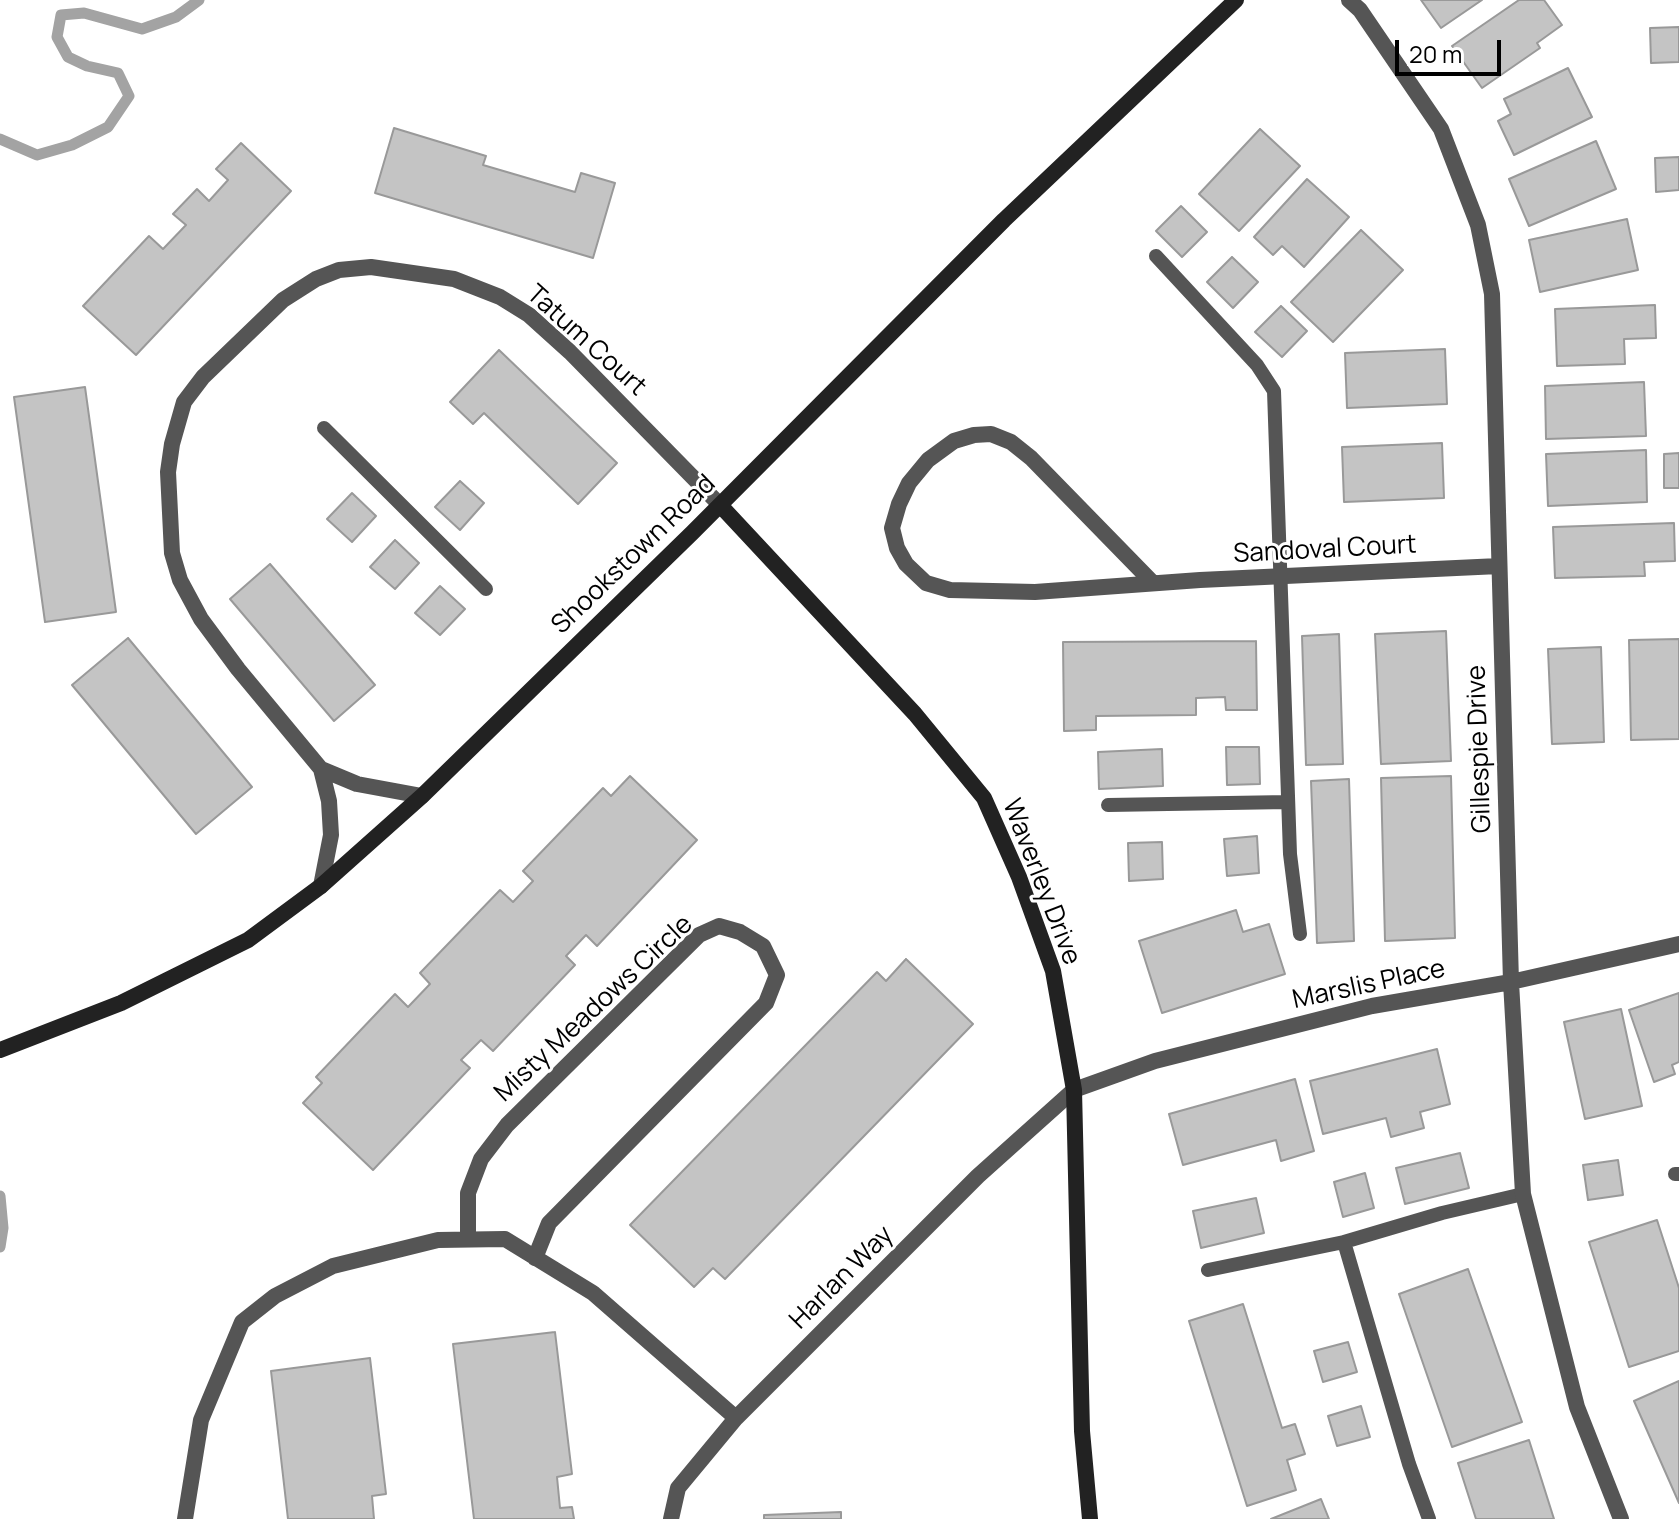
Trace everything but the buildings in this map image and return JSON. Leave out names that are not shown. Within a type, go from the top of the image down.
[{"type":"street","name":"Shookstown Road","points":[[0,1050],[121,1003],[248,940],[321,886],[422,796],[720,505],[1004,220],[1236,0]]},
{"type":"street","name":"Gillespie Drive","points":[[1349,0],[1360,10],[1441,129],[1478,225],[1492,294],[1511,982],[1523,1194],[1577,1407],[1621,1519]]},
{"type":"street","name":"Tatum Court","points":[[321,886],[331,835],[329,801],[321,769],[201,619],[180,580],[172,553],[168,472],[184,402],[203,377],[283,300],[316,279],[339,270],[371,267],[454,279],[500,297],[529,315],[570,352],[720,505]]},
{"type":"street","name":"Sandoval Court","points":[[1153,583],[1031,458],[1011,442],[991,434],[954,441],[928,460],[909,483],[892,528],[897,548],[906,564],[926,583],[950,590],[1035,592],[1499,566]]},
{"type":"street","name":"Waverley Drive","points":[[720,505],[915,714],[984,798],[1019,877],[1053,971],[1074,1090],[1082,1416],[1090,1519]]},
{"type":"street","name":"Tatum Court","points":[[321,769],[357,784],[422,796]]},
{"type":"street","name":"Misty Meadows Circle","points":[[468,1239],[468,1193],[481,1159],[507,1125],[699,935],[719,926],[740,932],[763,946],[777,975],[766,1003],[549,1223],[535,1258]]},
{"type":"street","name":"Marslis Place","points":[[1074,1090],[1155,1061],[1356,1010],[1511,982],[1679,944]]},
{"type":"street","name":"Harlan Way","points":[[671,1519],[678,1488],[736,1418],[978,1176],[1074,1090]]},
{"type":"street","points":[[185,1519],[201,1420],[242,1322],[275,1296],[333,1266],[438,1240],[505,1239],[593,1293],[736,1418]]},
{"type":"lane","points":[[1156,256],[1257,365],[1274,391],[1290,854],[1300,934]]},
{"type":"lane","points":[[324,428],[486,589]]},
{"type":"lane","points":[[1108,805],[1288,802]]},
{"type":"lane","points":[[1208,1270],[1344,1242],[1442,1213],[1523,1194]]},
{"type":"lane","points":[[1344,1242],[1409,1464],[1429,1519]]},
{"type":"waterway","points":[[0,139],[37,155],[72,145],[108,127],[129,96],[118,73],[87,66],[68,57],[57,37],[61,15],[84,13],[142,29],[176,17],[199,0]]},
{"type":"waterway","points":[[0,1196],[3,1228],[0,1247]]}]
